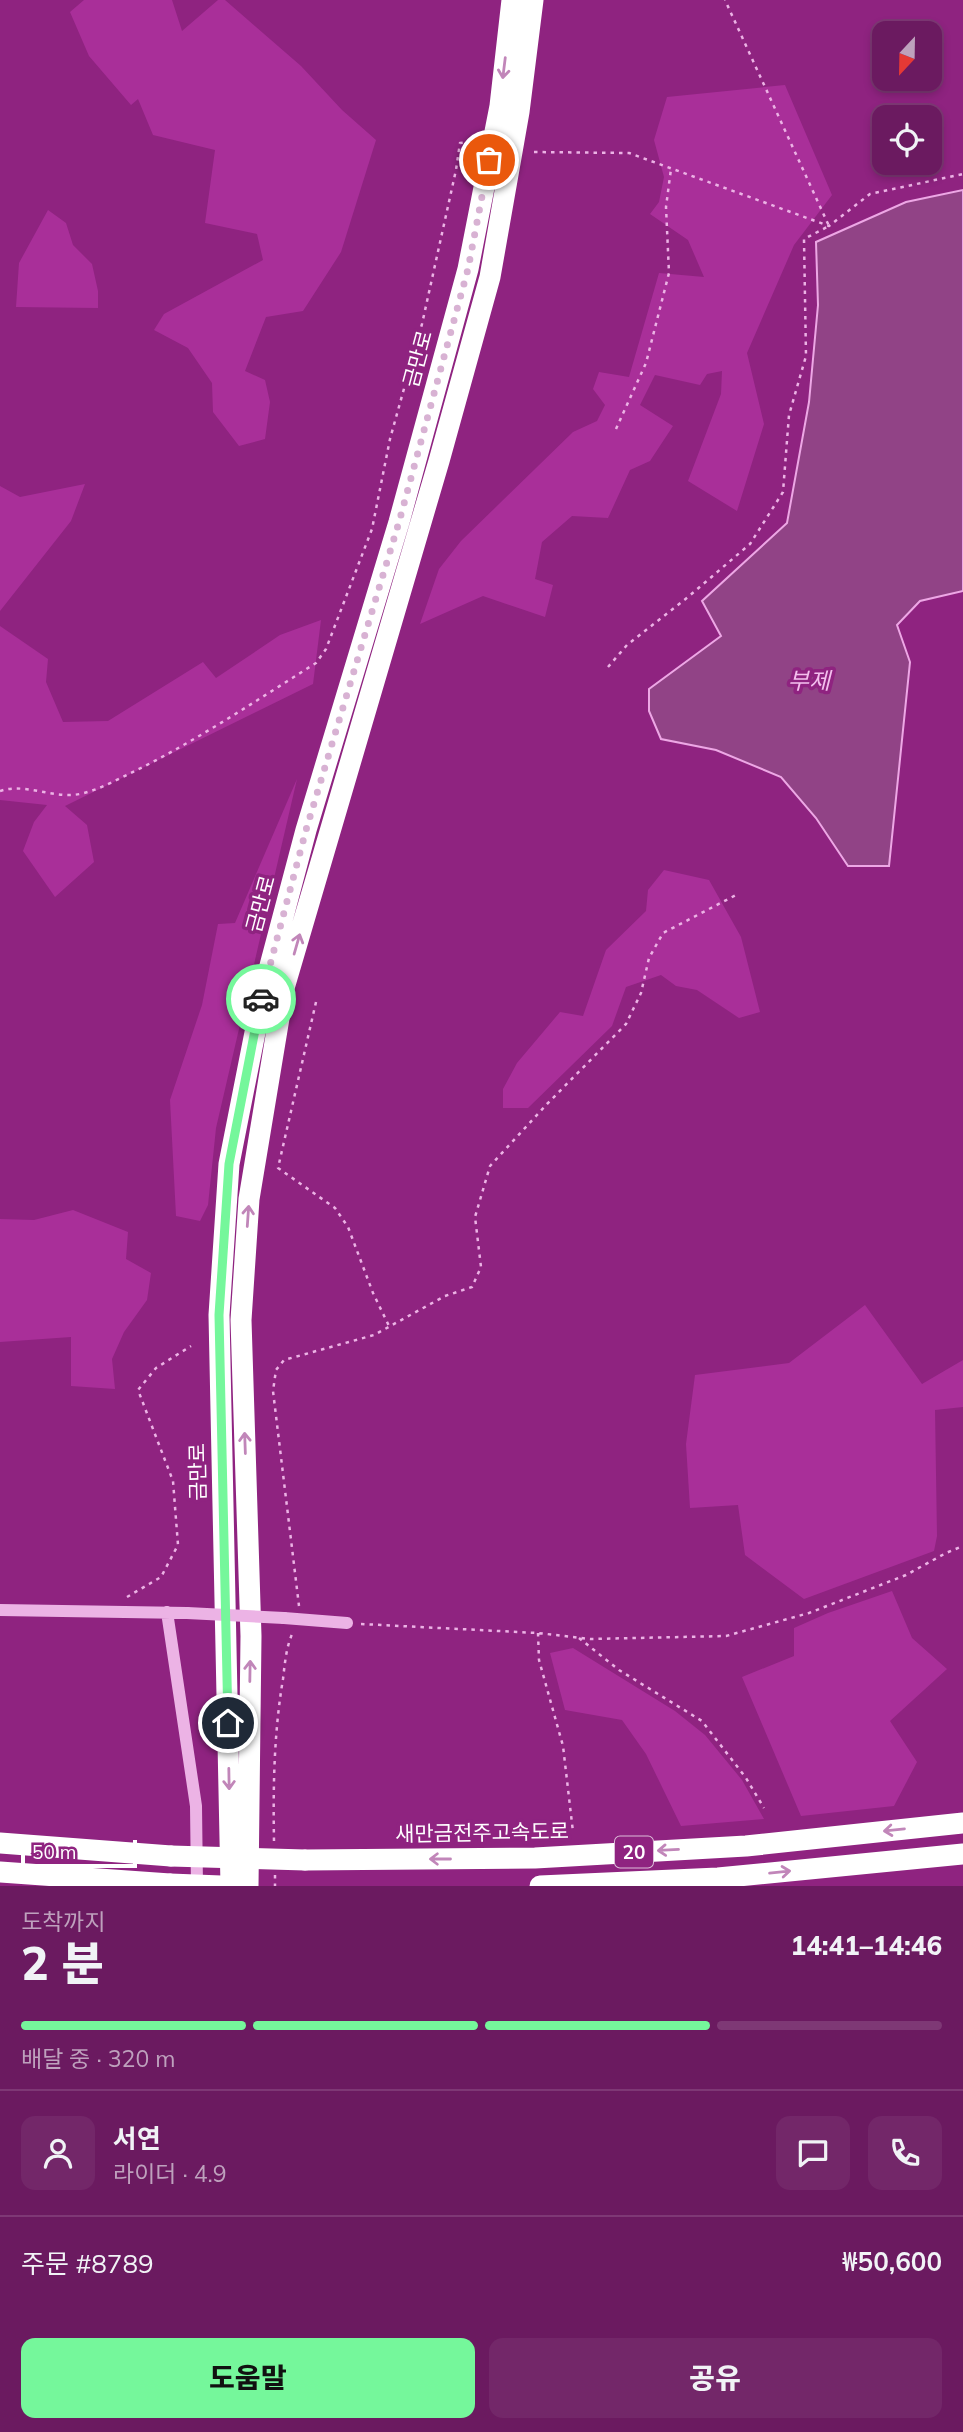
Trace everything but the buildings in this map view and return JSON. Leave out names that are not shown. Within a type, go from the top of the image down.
[{"type":"highway","name":"금만로","points":[[231,1886],[219,1315],[229,1164],[263,992],[306,830],[399,522],[468,269],[500,106],[512,0]]},
{"type":"highway","points":[[248,1886],[251,1636],[241,1321],[249,1199],[284,988],[439,461],[490,277],[519,113],[533,0]]},
{"type":"highway","name":"새만금전주고속도로","points":[[0,1843],[171,1856],[305,1860],[561,1857],[746,1846],[963,1823]]},
{"type":"highway","name":"20","points":[[540,1886],[718,1878],[959,1854]]},
{"type":"highway","points":[[0,1872],[221,1886]]},
{"type":"street","points":[[0,1610],[167,1612],[347,1623]]},
{"type":"street","points":[[167,1612],[196,1806],[197,1886]]},
{"type":"path","points":[[725,0],[829,226]]},
{"type":"path","points":[[0,791],[13,786],[48,794],[79,795],[95,790],[176,751],[316,663],[326,649],[372,529],[390,439],[422,324],[460,143],[479,141]]},
{"type":"path","points":[[534,152],[629,153],[816,224],[829,226]]},
{"type":"path","points":[[615,429],[646,363],[669,273],[666,207],[671,169]]},
{"type":"path","points":[[608,667],[627,645],[750,544],[783,492],[789,415],[806,356],[804,239],[829,226],[870,194],[963,174]]},
{"type":"path","points":[[274,1846],[278,1706],[288,1642],[299,1620],[299,1598],[273,1391],[276,1370],[284,1360],[374,1335],[445,1296],[472,1287],[481,1267],[475,1217],[491,1166],[547,1104],[626,1024],[641,993],[649,958],[663,933],[736,895]]},
{"type":"path","points":[[316,1002],[278,1168],[335,1208],[348,1227],[373,1293],[389,1326]]},
{"type":"path","points":[[103,1611],[161,1577],[178,1545],[173,1481],[138,1390],[156,1368],[191,1346]]},
{"type":"path","points":[[347,1623],[538,1633],[579,1638],[726,1636],[809,1613],[906,1576],[963,1546]]},
{"type":"path","points":[[538,1633],[540,1660],[563,1746],[573,1832]]},
{"type":"path","points":[[579,1638],[619,1670],[702,1721],[746,1778],[764,1808]]},
{"type":"path","points":[[275,1872],[275,1886]]},
{"type":"shaded area","points":[[84,0],[172,0],[182,31],[218,0],[225,0],[301,66],[342,110],[376,140],[341,252],[303,311],[266,317],[245,371],[265,380],[270,402],[265,439],[239,446],[213,412],[212,383],[188,348],[154,330],[164,314],[263,260],[257,234],[205,223],[215,150],[153,135],[138,99],[131,105],[89,56],[70,12]]},
{"type":"shaded area","points":[[785,85],[832,195],[794,245],[747,353],[764,424],[737,511],[688,481],[721,394],[722,371],[707,374],[700,385],[655,375],[640,405],[673,426],[650,461],[630,470],[608,518],[572,516],[542,542],[535,579],[553,585],[545,617],[483,596],[420,624],[439,569],[461,541],[573,432],[597,421],[605,405],[593,389],[599,372],[629,377],[659,273],[704,277],[688,240],[650,214],[659,202],[664,177],[654,140],[667,97]]},
{"type":"shaded area","points":[[48,210],[66,223],[73,245],[92,264],[98,291],[98,308],[16,307],[19,263]]},
{"type":"shaded area","points":[[85,484],[71,521],[0,611],[0,486],[20,497]]},
{"type":"shaded area","points":[[321,620],[313,684],[65,806],[87,825],[94,862],[55,897],[23,851],[34,822],[47,805],[0,800],[0,626],[48,659],[46,682],[63,722],[108,721],[203,662],[216,678],[280,635]]},
{"type":"shaded area","points":[[297,779],[216,1128],[208,1205],[200,1221],[176,1216],[170,1100],[202,1005],[218,924],[235,923]]},
{"type":"shaded area","points":[[664,870],[709,880],[741,937],[760,1012],[739,1018],[697,990],[676,986],[661,975],[626,987],[612,1026],[528,1108],[503,1108],[503,1089],[517,1063],[560,1012],[583,1016],[606,950],[646,911],[648,890]]},
{"type":"shaded area","points":[[73,1210],[128,1232],[126,1259],[151,1273],[147,1300],[124,1332],[112,1359],[115,1389],[71,1386],[71,1337],[0,1342],[0,1219],[34,1220]]},
{"type":"shaded area","points":[[865,1305],[922,1384],[963,1360],[963,1407],[935,1410],[937,1536],[934,1551],[804,1599],[745,1555],[738,1505],[690,1508],[686,1444],[695,1375],[789,1363]]},
{"type":"shaded area","points":[[892,1591],[912,1638],[947,1669],[890,1721],[917,1762],[894,1806],[801,1816],[742,1677],[794,1656],[794,1628]]},
{"type":"shaded area","points":[[573,1648],[675,1711],[705,1735],[742,1780],[764,1819],[681,1826],[646,1754],[622,1720],[565,1710],[550,1653]]},
{"type":"water","name":"부제","points":[[963,190],[963,591],[920,601],[897,625],[910,662],[889,866],[848,866],[816,818],[781,777],[716,750],[661,739],[649,711],[649,689],[721,636],[702,601],[787,523],[809,402],[818,305],[816,242],[906,202]]},
{"type":"way so far","points":[[261,999],[306,830],[399,522],[468,269],[489,160]]},
{"type":"route","points":[[228,1723],[219,1315],[229,1164],[261,999]]}]
